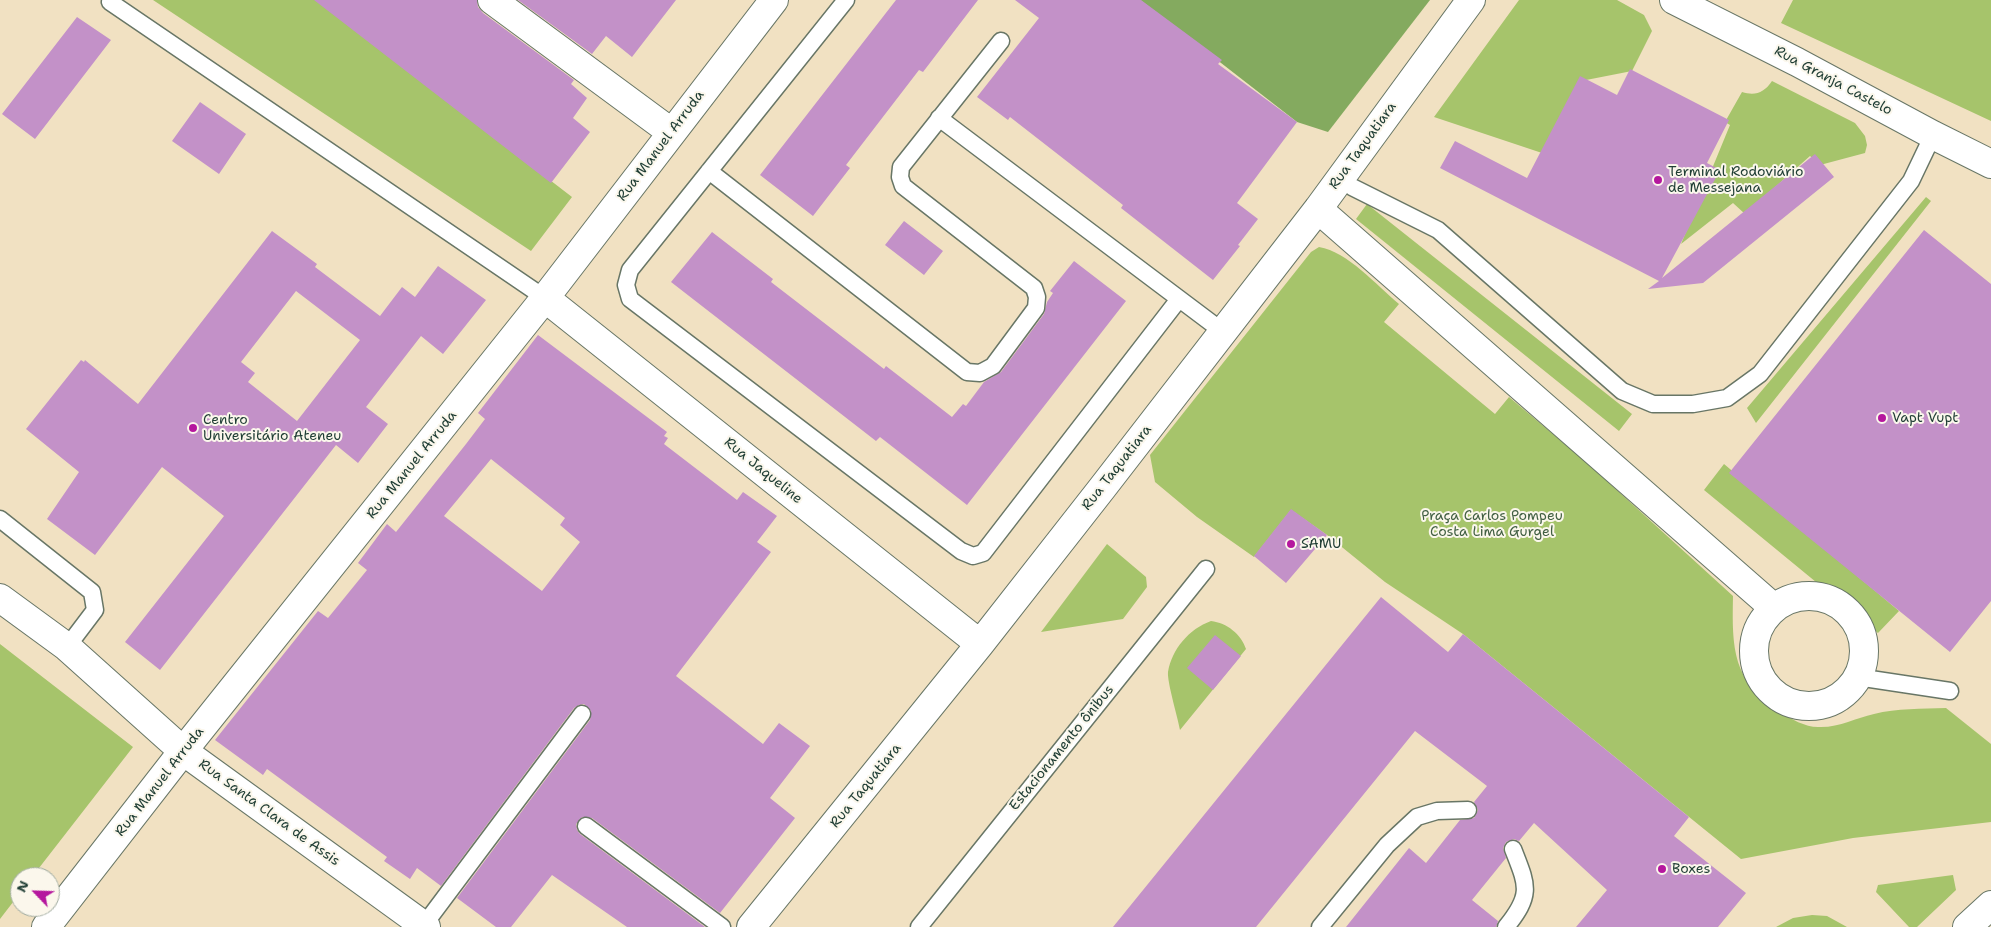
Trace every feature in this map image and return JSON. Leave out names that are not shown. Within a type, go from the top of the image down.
[{"type":"street","points":[[492,0],[671,132]]},
{"type":"street","name":"Rua Manuel Arruda","points":[[46,927],[183,751],[545,298],[774,0]]},
{"type":"street","name":"Rua Taquatiara","points":[[751,927],[980,644],[1318,209],[1471,0]]},
{"type":"street","name":"Rua Granja Castelo","points":[[1674,0],[1991,164]]},
{"type":"street","points":[[1318,209],[1774,608]]},
{"type":"street","name":"Rua Jaqueline","points":[[545,298],[980,644]]},
{"type":"street","points":[[1809,596],[1828,599],[1844,608],[1856,623],[1863,640],[1864,659],[1857,677],[1846,692],[1830,703],[1813,707],[1795,705],[1779,698],[1767,687],[1758,672],[1754,655],[1756,638],[1763,621],[1774,608],[1791,599],[1809,596]]},
{"type":"street","name":"Rua Santa Clara de Assis","points":[[0,598],[67,647],[183,751],[425,926]]},
{"type":"street","points":[[1967,927],[1991,905]]},
{"type":"lane","points":[[846,0],[630,270],[626,285],[630,299],[962,551],[974,556],[984,553],[1179,299]]},
{"type":"lane","points":[[110,2],[545,298]]},
{"type":"lane","points":[[709,171],[968,372],[980,373],[993,366],[1036,308],[1037,296],[1034,288],[903,186],[900,177],[901,167],[1001,41]]},
{"type":"lane","points":[[939,118],[1222,331]]},
{"type":"lane","points":[[1339,178],[1352,187],[1438,230],[1622,391],[1653,404],[1693,404],[1727,398],[1760,374],[1911,181],[1933,135]]},
{"type":"lane","points":[[0,519],[92,592],[95,610],[67,647]]},
{"type":"lane","name":"Estacionamento ônibus","points":[[919,927],[1206,570]]},
{"type":"lane","points":[[1857,677],[1950,691]]},
{"type":"lane","points":[[425,926],[582,714]]},
{"type":"lane","points":[[1320,927],[1387,845],[1416,817],[1437,811],[1468,810]]},
{"type":"lane","points":[[586,826],[722,927]]},
{"type":"lane","points":[[1511,921],[1523,901],[1526,882],[1513,849]]},
{"type":"green space","points":[[153,0],[316,0],[572,197],[531,251]]},
{"type":"green space","points":[[1140,0],[1430,0],[1328,132],[1297,122]]},
{"type":"green space","points":[[1519,0],[1617,0],[1644,15],[1652,31],[1632,71],[1581,81],[1551,156],[1434,117]]},
{"type":"green space","points":[[1793,0],[1991,0],[1991,121],[1781,23]]},
{"type":"green space","points":[[1772,81],[1855,123],[1865,136],[1867,145],[1865,153],[1820,165],[1810,156],[1745,214],[1733,203],[1681,244],[1730,125],[1725,122],[1742,92],[1751,94],[1762,91]]},
{"type":"green space","points":[[1926,197],[1931,201],[1756,423],[1747,408]]},
{"type":"green space","points":[[1367,204],[1632,414],[1619,431],[1356,219]]},
{"type":"green space","name":"Praça Carlos Pompeu Costa Lima Gurgel","points":[[1319,247],[1330,250],[1351,262],[1399,304],[1384,322],[1495,414],[1509,397],[1586,462],[1733,596],[1733,632],[1738,662],[1752,688],[1780,712],[1803,724],[1813,727],[1826,727],[1883,712],[1946,708],[1991,744],[1991,822],[1853,838],[1741,859],[1463,634],[1385,582],[1327,535],[1291,510],[1254,557],[1197,517],[1155,482],[1150,455],[1311,252]]},
{"type":"green space","points":[[1724,464],[1899,611],[1878,633],[1704,490]]},
{"type":"green space","points":[[1107,544],[1146,577],[1147,587],[1123,619],[1041,632]]},
{"type":"green space","points":[[1211,621],[1223,624],[1233,630],[1241,639],[1246,649],[1180,730],[1168,677],[1170,664],[1173,655],[1183,641],[1196,629]]},
{"type":"green space","points":[[0,644],[133,747],[40,867],[10,867],[10,906],[0,919]]},
{"type":"green space","points":[[1953,875],[1956,890],[1917,927],[1909,927],[1876,892],[1878,885]]},
{"type":"green space","points":[[1812,915],[1827,916],[1847,927],[1776,927],[1793,918]]},
{"type":"building","points":[[314,0],[477,0],[478,7],[483,13],[574,80],[571,84],[587,98],[573,118],[590,132],[551,183]]},
{"type":"building","points":[[518,0],[676,0],[632,57],[606,36],[592,54]]},
{"type":"building","points":[[896,0],[978,0],[923,72],[919,70],[846,165],[850,168],[813,216],[760,175]]},
{"type":"building","points":[[1015,0],[1141,0],[1222,60],[1218,64],[1297,122],[1237,203],[1258,219],[1238,245],[1240,246],[1213,280],[1121,208],[1123,205],[1010,117],[1008,120],[977,97],[1039,18]]},
{"type":"building","points":[[77,17],[111,40],[35,139],[2,114]]},
{"type":"building","name":"Terminal Rodoviário de Messejana","points":[[1630,69],[1729,120],[1707,163],[1720,170],[1662,278],[1815,154],[1834,177],[1703,283],[1648,289],[1659,281],[1440,168],[1455,141],[1527,178],[1580,76],[1617,95]]},
{"type":"building","points":[[200,102],[246,134],[219,174],[172,141]]},
{"type":"building","points":[[904,221],[943,251],[924,275],[885,245]]},
{"type":"building","name":"Vapt Vupt","points":[[1924,230],[1991,284],[1991,601],[1950,652],[1729,473]]},
{"type":"building","points":[[272,231],[317,264],[315,267],[380,316],[402,287],[415,297],[438,266],[486,300],[443,354],[421,336],[366,407],[388,424],[358,463],[336,445],[160,670],[125,642],[224,516],[162,467],[95,555],[47,519],[79,472],[26,429],[81,360],[84,362],[85,360],[138,404]],"holes":[[[296,291],[360,340],[297,421],[248,382],[255,373],[241,362]]]},
{"type":"building","points":[[712,232],[773,279],[771,282],[884,369],[886,366],[952,417],[963,404],[966,406],[984,382],[1001,372],[1044,314],[1047,302],[1053,293],[1050,291],[1074,261],[1126,301],[967,505],[880,437],[876,441],[671,282]]},
{"type":"building","points":[[538,335],[667,432],[664,436],[668,438],[664,444],[737,500],[743,492],[777,516],[757,542],[771,552],[676,676],[763,744],[779,723],[810,746],[770,798],[795,818],[720,913],[592,818],[582,817],[576,824],[580,834],[705,927],[627,927],[552,875],[511,927],[496,927],[457,898],[590,720],[591,711],[584,704],[574,708],[441,886],[417,868],[410,879],[384,861],[387,857],[267,769],[263,775],[215,740],[318,611],[328,618],[367,570],[358,563],[387,524],[396,532],[485,419],[478,413]],"holes":[[[491,459],[565,518],[560,525],[580,542],[542,591],[444,516]]]},
{"type":"building","name":"SAMU","points":[[1291,509],[1327,535],[1286,583],[1254,556]]},
{"type":"building","points":[[1381,597],[1448,652],[1463,634],[1689,817],[1674,836],[1746,893],[1718,927],[1576,927],[1607,890],[1534,823],[1519,841],[1514,839],[1506,842],[1503,848],[1506,858],[1472,900],[1498,921],[1496,927],[1346,927],[1409,848],[1426,863],[1460,820],[1474,818],[1478,810],[1474,802],[1487,786],[1415,731],[1256,927],[1113,927]]},
{"type":"building","points":[[1215,635],[1241,656],[1213,690],[1187,668]]},
{"type":"place","name":"Terminal Rodoviário de Messejana","points":[[1658,180]]},
{"type":"place","name":"Vapt Vupt","points":[[1882,418]]},
{"type":"place","name":"Centro Universitário Ateneu","points":[[193,428]]},
{"type":"place","name":"SAMU","points":[[1291,544]]},
{"type":"place","name":"Boxes","points":[[1662,869]]}]
